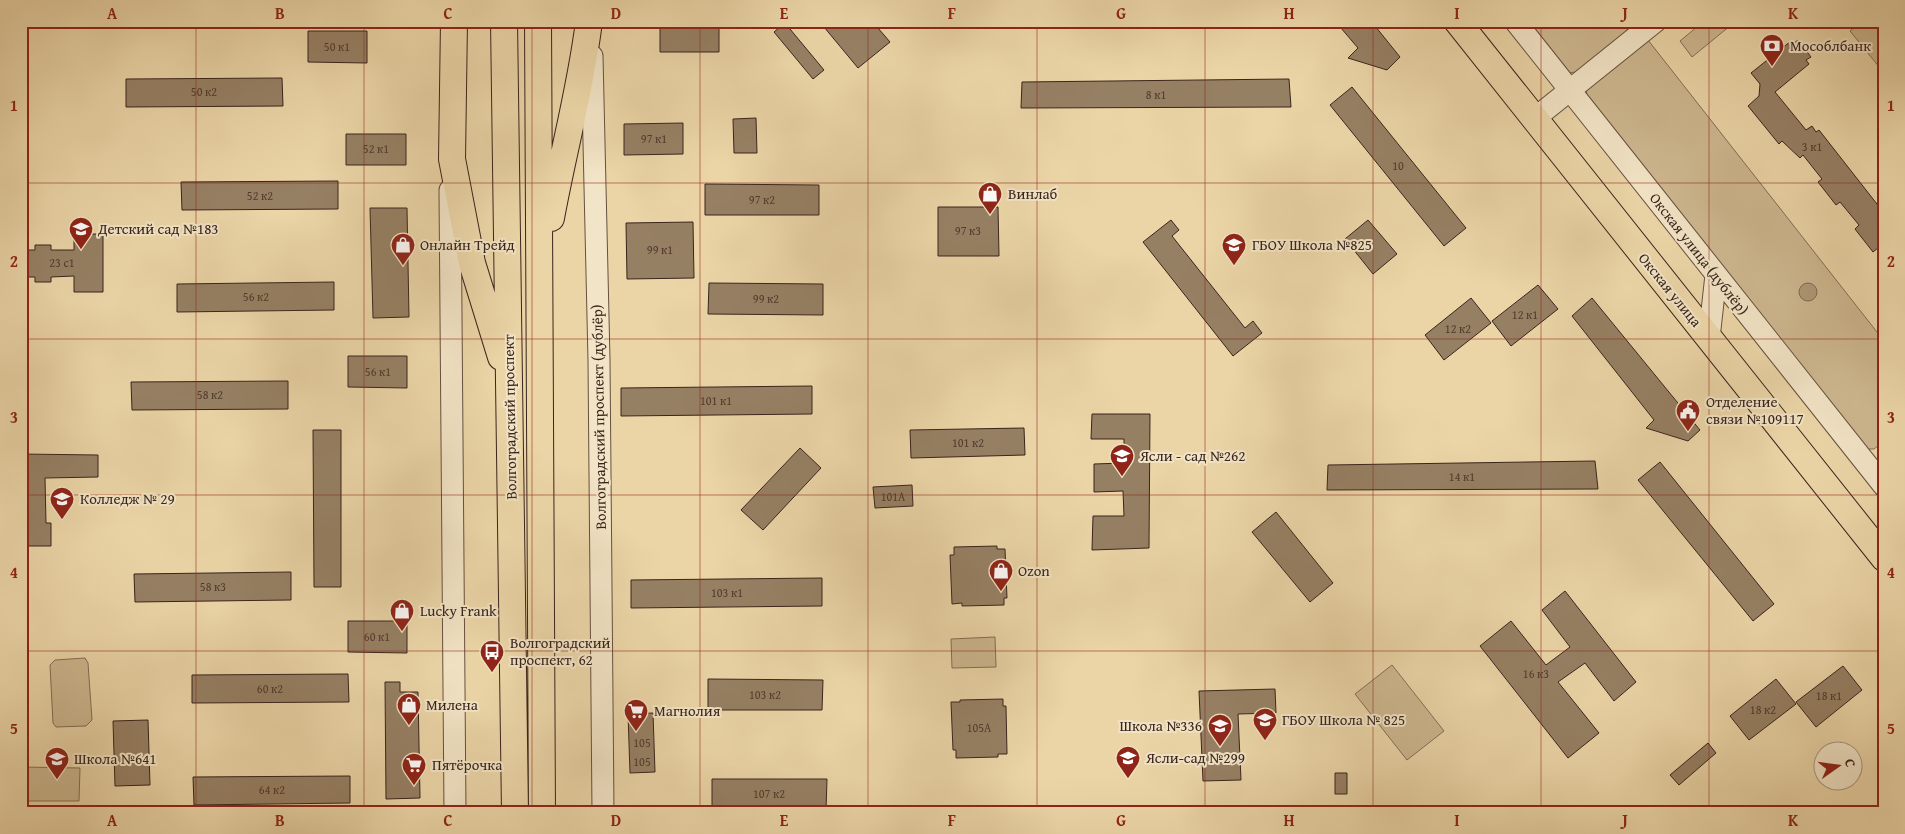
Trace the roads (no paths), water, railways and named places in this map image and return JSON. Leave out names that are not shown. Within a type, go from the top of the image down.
[{"type":"main road","points":[[454,21],[452,160],[472,263],[510,386]]},
{"type":"main road","name":"Волгоградский проспект","points":[[504,21],[515,813]]},
{"type":"main road","name":"Волгоградский проспект","points":[[538,21],[542,813]]},
{"type":"main road","name":"Волгоградский проспект (дублёр)","points":[[539,282],[561,158],[584,67],[590,21]]},
{"type":"main road","name":"Окская улица","points":[[1456,21],[1884,558]]},
{"type":"street","name":"Волгоградский проспект (дублёр)","points":[[590,21],[598,360],[603,813]]},
{"type":"street","name":"Окская улица (дублёр)","points":[[1515,21],[1884,486]]},
{"type":"street","points":[[1534,119],[1652,24]]},
{"type":"street","points":[[452,160],[450,176],[455,813]]},
{"type":"street","points":[[1709,338],[1716,275]]},
{"type":"place","name":"Мособлбанк","points":[[1772,67]]},
{"type":"place","name":"Винлаб","points":[[990,215]]},
{"type":"place","name":"Детский сад №183","points":[[81,250]]},
{"type":"place","name":"Онлайн Трейд","points":[[403,266]]},
{"type":"place","name":"ГБОУ Школа №825","points":[[1234,266]]},
{"type":"place","name":"Отделение связи №109117","points":[[1688,432]]},
{"type":"place","name":"Ясли - сад №262","points":[[1122,477]]},
{"type":"place","name":"Колледж № 29","points":[[62,520]]},
{"type":"place","name":"Ozon","points":[[1001,592]]},
{"type":"place","name":"Lucky Frank","points":[[402,632]]},
{"type":"place","name":"Волгоградский проспект, 62","points":[[492,673]]},
{"type":"place","name":"Милена","points":[[409,726]]},
{"type":"place","name":"Магнолия","points":[[636,732]]},
{"type":"place","name":"ГБОУ Школа № 825","points":[[1265,741]]},
{"type":"place","name":"Школа №336","points":[[1220,747]]},
{"type":"place","name":"Ясли-сад №299","points":[[1128,779]]},
{"type":"place","name":"Школа №641","points":[[57,780]]},
{"type":"place","name":"Пятёрочка","points":[[414,786]]}]
